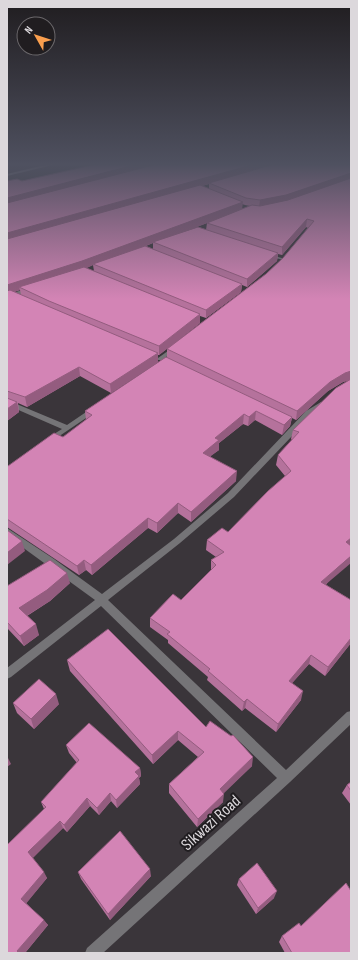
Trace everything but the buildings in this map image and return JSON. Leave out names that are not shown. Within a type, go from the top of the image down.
[{"type":"street","points":[[262,252],[284,257],[279,264]]},
{"type":"street","points":[[10,296],[40,286]]},
{"type":"street","points":[[10,296],[19,298]]},
{"type":"street","points":[[157,361],[178,346]]},
{"type":"street","points":[[7,674],[177,541],[230,495],[294,424],[326,400]]},
{"type":"street","points":[[7,402],[67,428]]},
{"type":"street","points":[[43,446],[100,406]]},
{"type":"street","points":[[7,531],[102,600],[286,778]]},
{"type":"street","name":"Sikwazi Road","points":[[92,953],[286,778],[351,716]]}]
